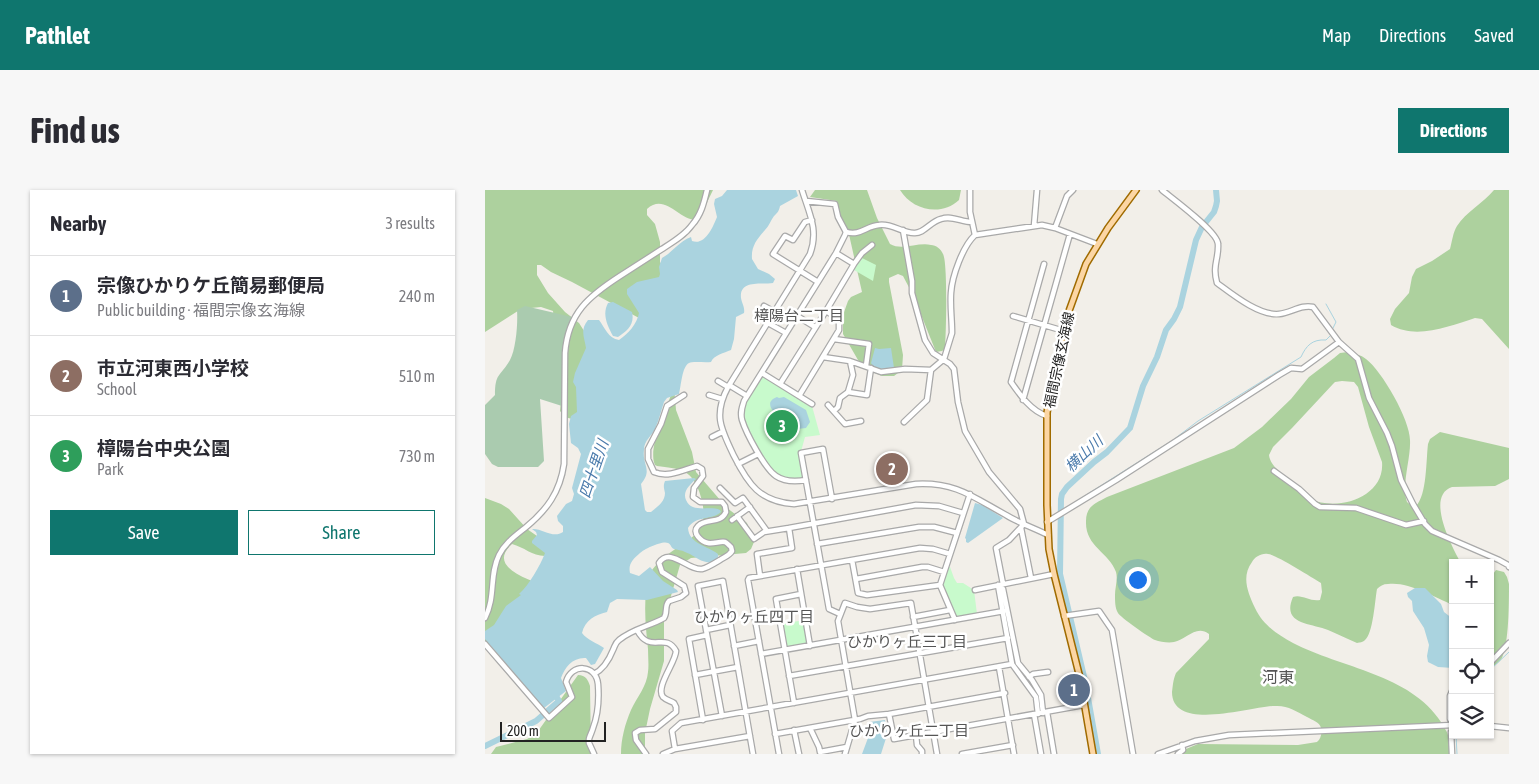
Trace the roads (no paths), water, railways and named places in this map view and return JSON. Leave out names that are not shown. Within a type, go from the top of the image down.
[{"type":"main road","name":"福間宗像玄海線","points":[[1093,754],[1080,678],[1049,549],[1047,522],[1047,416],[1052,379],[1064,331],[1086,264],[1097,244],[1136,190]]},
{"type":"street","points":[[485,618],[492,600],[494,569],[500,554],[511,539],[537,518],[547,507],[554,497],[562,476],[564,464],[565,353],[567,336],[573,320],[586,302],[598,291],[672,243],[687,231],[700,213],[707,190]]},
{"type":"street","points":[[802,190],[814,230],[814,243],[810,254],[722,399],[719,420],[722,432],[750,484],[763,496],[786,504],[924,484],[949,486],[970,494],[1023,526],[1048,535]]},
{"type":"street","points":[[970,190],[972,222],[975,235]]},
{"type":"street","points":[[1034,226],[1037,190]]},
{"type":"street","points":[[1055,228],[1067,196],[1073,190]]},
{"type":"street","points":[[1162,190],[1206,226],[1217,238],[1219,245],[1215,273],[1217,283],[1252,307],[1273,314],[1302,307],[1313,307],[1339,342],[1357,359],[1369,398],[1390,439],[1401,480],[1423,521],[1432,531],[1503,562],[1509,567]]},
{"type":"street","points":[[806,201],[835,204],[838,217],[846,232],[853,234],[878,225],[917,233],[934,222],[952,217],[965,222],[972,222]]},
{"type":"street","points":[[812,220],[805,222],[793,240],[785,236],[773,254],[818,282]]},
{"type":"street","points":[[904,422],[927,400],[931,370],[944,359],[952,332],[951,294],[955,274],[969,240],[975,235],[1042,225],[1097,244]]},
{"type":"street","points":[[903,230],[912,281],[913,299],[925,340],[933,353],[952,366],[955,372],[958,402],[965,430],[989,472],[1020,508],[1031,578]]},
{"type":"street","points":[[806,480],[791,482],[782,480],[764,465],[742,421],[741,410],[747,396],[836,253],[846,232]]},
{"type":"street","points":[[1023,400],[1070,234]]},
{"type":"street","points":[[780,384],[854,264],[862,253],[872,245]]},
{"type":"street","points":[[836,253],[854,264]]},
{"type":"street","points":[[1044,264],[1011,382],[1023,400],[1042,415],[1047,416]]},
{"type":"street","points":[[764,306],[775,312]]},
{"type":"street","points":[[799,396],[839,330],[839,319],[825,311]]},
{"type":"street","points":[[797,316],[815,327]]},
{"type":"street","points":[[1013,316],[1064,331]]},
{"type":"street","points":[[768,323],[786,333]]},
{"type":"street","points":[[834,339],[869,344],[867,395],[848,392]]},
{"type":"street","points":[[1047,522],[1279,375],[1291,368],[1303,370],[1339,342]]},
{"type":"street","points":[[823,357],[850,361],[885,372],[905,369],[931,370]]},
{"type":"street","points":[[834,411],[838,407],[840,398],[848,392],[853,376],[850,361]]},
{"type":"street","points":[[761,373],[812,404]]},
{"type":"street","points":[[718,381],[747,396]]},
{"type":"street","points":[[594,674],[605,666],[616,643],[633,631],[664,618],[669,601],[686,593],[684,586],[662,572],[659,563],[662,558],[673,558],[702,569],[727,557],[732,552],[731,547],[725,542],[708,543],[701,540],[696,533],[699,525],[720,520],[726,512],[722,502],[699,502],[693,497],[694,488],[703,476],[702,469],[697,466],[681,472],[660,474],[654,472],[648,462],[648,449],[661,424],[667,406],[684,395]]},
{"type":"street","points":[[709,395],[722,399]]},
{"type":"street","points":[[828,405],[845,424],[861,421]]},
{"type":"street","points":[[712,437],[722,432]]},
{"type":"street","points":[[832,498],[823,449],[801,453],[829,609],[840,614]]},
{"type":"street","points":[[738,464],[758,454]]},
{"type":"street","points":[[1275,471],[1321,507],[1355,508],[1406,525],[1423,521]]},
{"type":"street","points":[[720,488],[735,503],[743,498],[767,532]]},
{"type":"street","points":[[955,620],[940,585],[970,494]]},
{"type":"street","points":[[737,516],[754,539],[767,532],[916,505],[939,506],[963,513]]},
{"type":"street","points":[[732,520],[750,507]]},
{"type":"street","points":[[1023,526],[1009,540],[996,548],[1003,611],[1012,664],[1036,697],[1054,754]]},
{"type":"street","points":[[817,544],[919,527],[934,527],[957,534]]},
{"type":"street","points":[[760,576],[757,554],[792,548],[789,528]]},
{"type":"street","points":[[779,754],[749,578],[920,548],[933,549],[950,554]]},
{"type":"street","points":[[852,560],[857,593],[867,595],[940,585]]},
{"type":"street","points":[[856,578],[922,567],[944,572]]},
{"type":"street","points":[[797,569],[810,646]]},
{"type":"street","points":[[975,590],[1054,574]]},
{"type":"street","points":[[722,716],[699,586],[723,581],[753,754]]},
{"type":"street","points":[[1001,584],[1018,663],[1041,696],[1041,754]]},
{"type":"street","points":[[794,703],[776,599],[801,594]]},
{"type":"street","points":[[845,754],[855,720],[838,621],[840,614],[845,603],[870,609],[911,603],[937,754]]},
{"type":"street","points":[[913,617],[950,610]]},
{"type":"street","points":[[761,654],[1003,611]]},
{"type":"street","points":[[1064,616],[1099,611],[1112,630],[1133,754]]},
{"type":"street","points":[[703,720],[689,639],[730,625]]},
{"type":"street","points":[[637,630],[649,643],[666,642],[672,645],[676,651],[675,659],[665,675],[662,693],[664,698],[674,703],[676,710],[657,727],[640,730],[635,733],[636,740],[646,754]]},
{"type":"street","points":[[789,676],[1008,638]]},
{"type":"street","points":[[734,646],[759,641]]},
{"type":"street","points":[[1494,659],[1509,643]]},
{"type":"street","points":[[485,644],[549,718],[572,697],[566,682],[571,673],[577,668],[585,668],[594,674],[598,681],[598,694],[595,719],[589,743],[594,754]]},
{"type":"street","points":[[675,749],[672,731],[681,724],[1012,664]]},
{"type":"street","points":[[999,666],[1014,754]]},
{"type":"street","points":[[695,675],[738,667]]},
{"type":"street","points":[[1029,677],[1033,674],[1048,672]]},
{"type":"street","points":[[775,734],[1005,693]]},
{"type":"street","points":[[889,714],[893,739],[1084,705]]},
{"type":"street","points":[[1158,754],[1183,745],[1240,734],[1449,725]]},
{"type":"street","points":[[1494,726],[1509,728]]},
{"type":"street","points":[[810,728],[820,753],[847,747]]},
{"type":"street","points":[[794,730],[799,754]]},
{"type":"street","points":[[916,735],[917,745],[922,754]]},
{"type":"street","points":[[663,754],[670,753],[675,749],[750,736]]},
{"type":"street","points":[[1451,739],[1452,754]]},
{"type":"street","points":[[961,754],[1013,745]]},
{"type":"street","points":[[1178,754],[1183,750],[1183,745]]},
{"type":"water","points":[[727,190],[796,190],[798,196],[780,206],[754,246],[752,259],[758,269],[775,279],[773,283],[748,285],[741,292],[744,313],[736,317],[731,350],[717,356],[711,362],[691,362],[685,368],[679,394],[667,398],[664,402],[655,429],[645,443],[644,455],[647,471],[641,484],[645,510],[651,512],[664,499],[665,481],[696,479],[685,494],[689,504],[692,507],[716,509],[721,512],[717,515],[695,521],[688,528],[689,533],[695,541],[718,554],[718,557],[714,563],[705,562],[684,551],[672,548],[666,542],[645,549],[635,557],[630,567],[630,573],[639,576],[650,567],[663,581],[678,592],[647,600],[617,599],[610,603],[607,612],[591,619],[583,628],[582,633],[589,640],[604,648],[595,664],[591,665],[586,658],[581,658],[570,664],[561,678],[566,691],[544,708],[485,639],[485,631],[494,625],[506,606],[521,595],[519,594],[543,558],[545,553],[532,543],[537,535],[532,529],[551,534],[563,532],[563,526],[558,521],[557,516],[566,504],[572,501],[574,494],[572,488],[581,454],[578,448],[571,443],[569,424],[571,416],[577,412],[576,387],[573,382],[586,348],[583,333],[584,327],[588,320],[599,320],[607,332],[615,339],[619,340],[626,335],[634,325],[639,313],[627,294],[627,289],[637,282],[659,277],[659,267],[662,258],[683,242],[691,237],[692,241],[697,242],[705,238],[717,217],[714,204],[715,199],[722,196]]},
{"type":"water","points":[[613,302],[632,312],[633,317],[627,330],[618,337],[613,336],[605,315],[608,303]]},
{"type":"water","points":[[875,348],[891,348],[894,368],[884,370],[873,366],[871,363]]},
{"type":"water","points":[[777,397],[784,397],[806,410],[810,422],[806,428],[797,429],[776,414],[770,405],[772,400]]},
{"type":"water","points":[[975,503],[982,505],[1003,518],[968,543],[965,538]]},
{"type":"water","points":[[1415,588],[1425,588],[1441,604],[1444,612],[1449,616],[1449,668],[1438,667],[1428,662],[1429,645],[1424,628],[1413,611],[1412,601],[1407,593]]},
{"type":"water","points":[[885,720],[887,735],[881,754],[862,754],[868,738],[869,722]]},
{"type":"waterway","name":"横山川","points":[[1098,754],[1085,681],[1060,574],[1062,494],[1067,487],[1107,452],[1130,428],[1143,386],[1157,357],[1166,330],[1180,307],[1196,240],[1216,206],[1216,190]]},
{"type":"waterway","points":[[1326,304],[1336,322],[1332,330]]},
{"type":"waterway","points":[[1064,509],[1173,440],[1198,421],[1301,357],[1313,342],[1326,340],[1332,334]]},
{"type":"waterway","points":[[1494,666],[1509,652]]},
{"type":"waterway","name":"四十里川","points":[[485,746],[536,721],[559,701],[553,691]]},
{"type":"waterway","points":[[1456,739],[1457,754]]},
{"type":"place","name":"樟陽台中央公園","points":[[782,426]]},
{"type":"place","name":"市立河東西小学校","points":[[892,469]]},
{"type":"place","name":"宗像ひかりケ丘簡易郵便局","points":[[1074,690]]},
{"type":"district","name":"樟陽台二丁目","points":[[799,316]]},
{"type":"district","name":"ひかりヶ丘四丁目","points":[[754,617]]},
{"type":"district","name":"ひかりヶ丘三丁目","points":[[907,642]]},
{"type":"district","name":"河東","points":[[1278,677]]},
{"type":"district","name":"ひかりヶ丘二丁目","points":[[909,731]]}]
